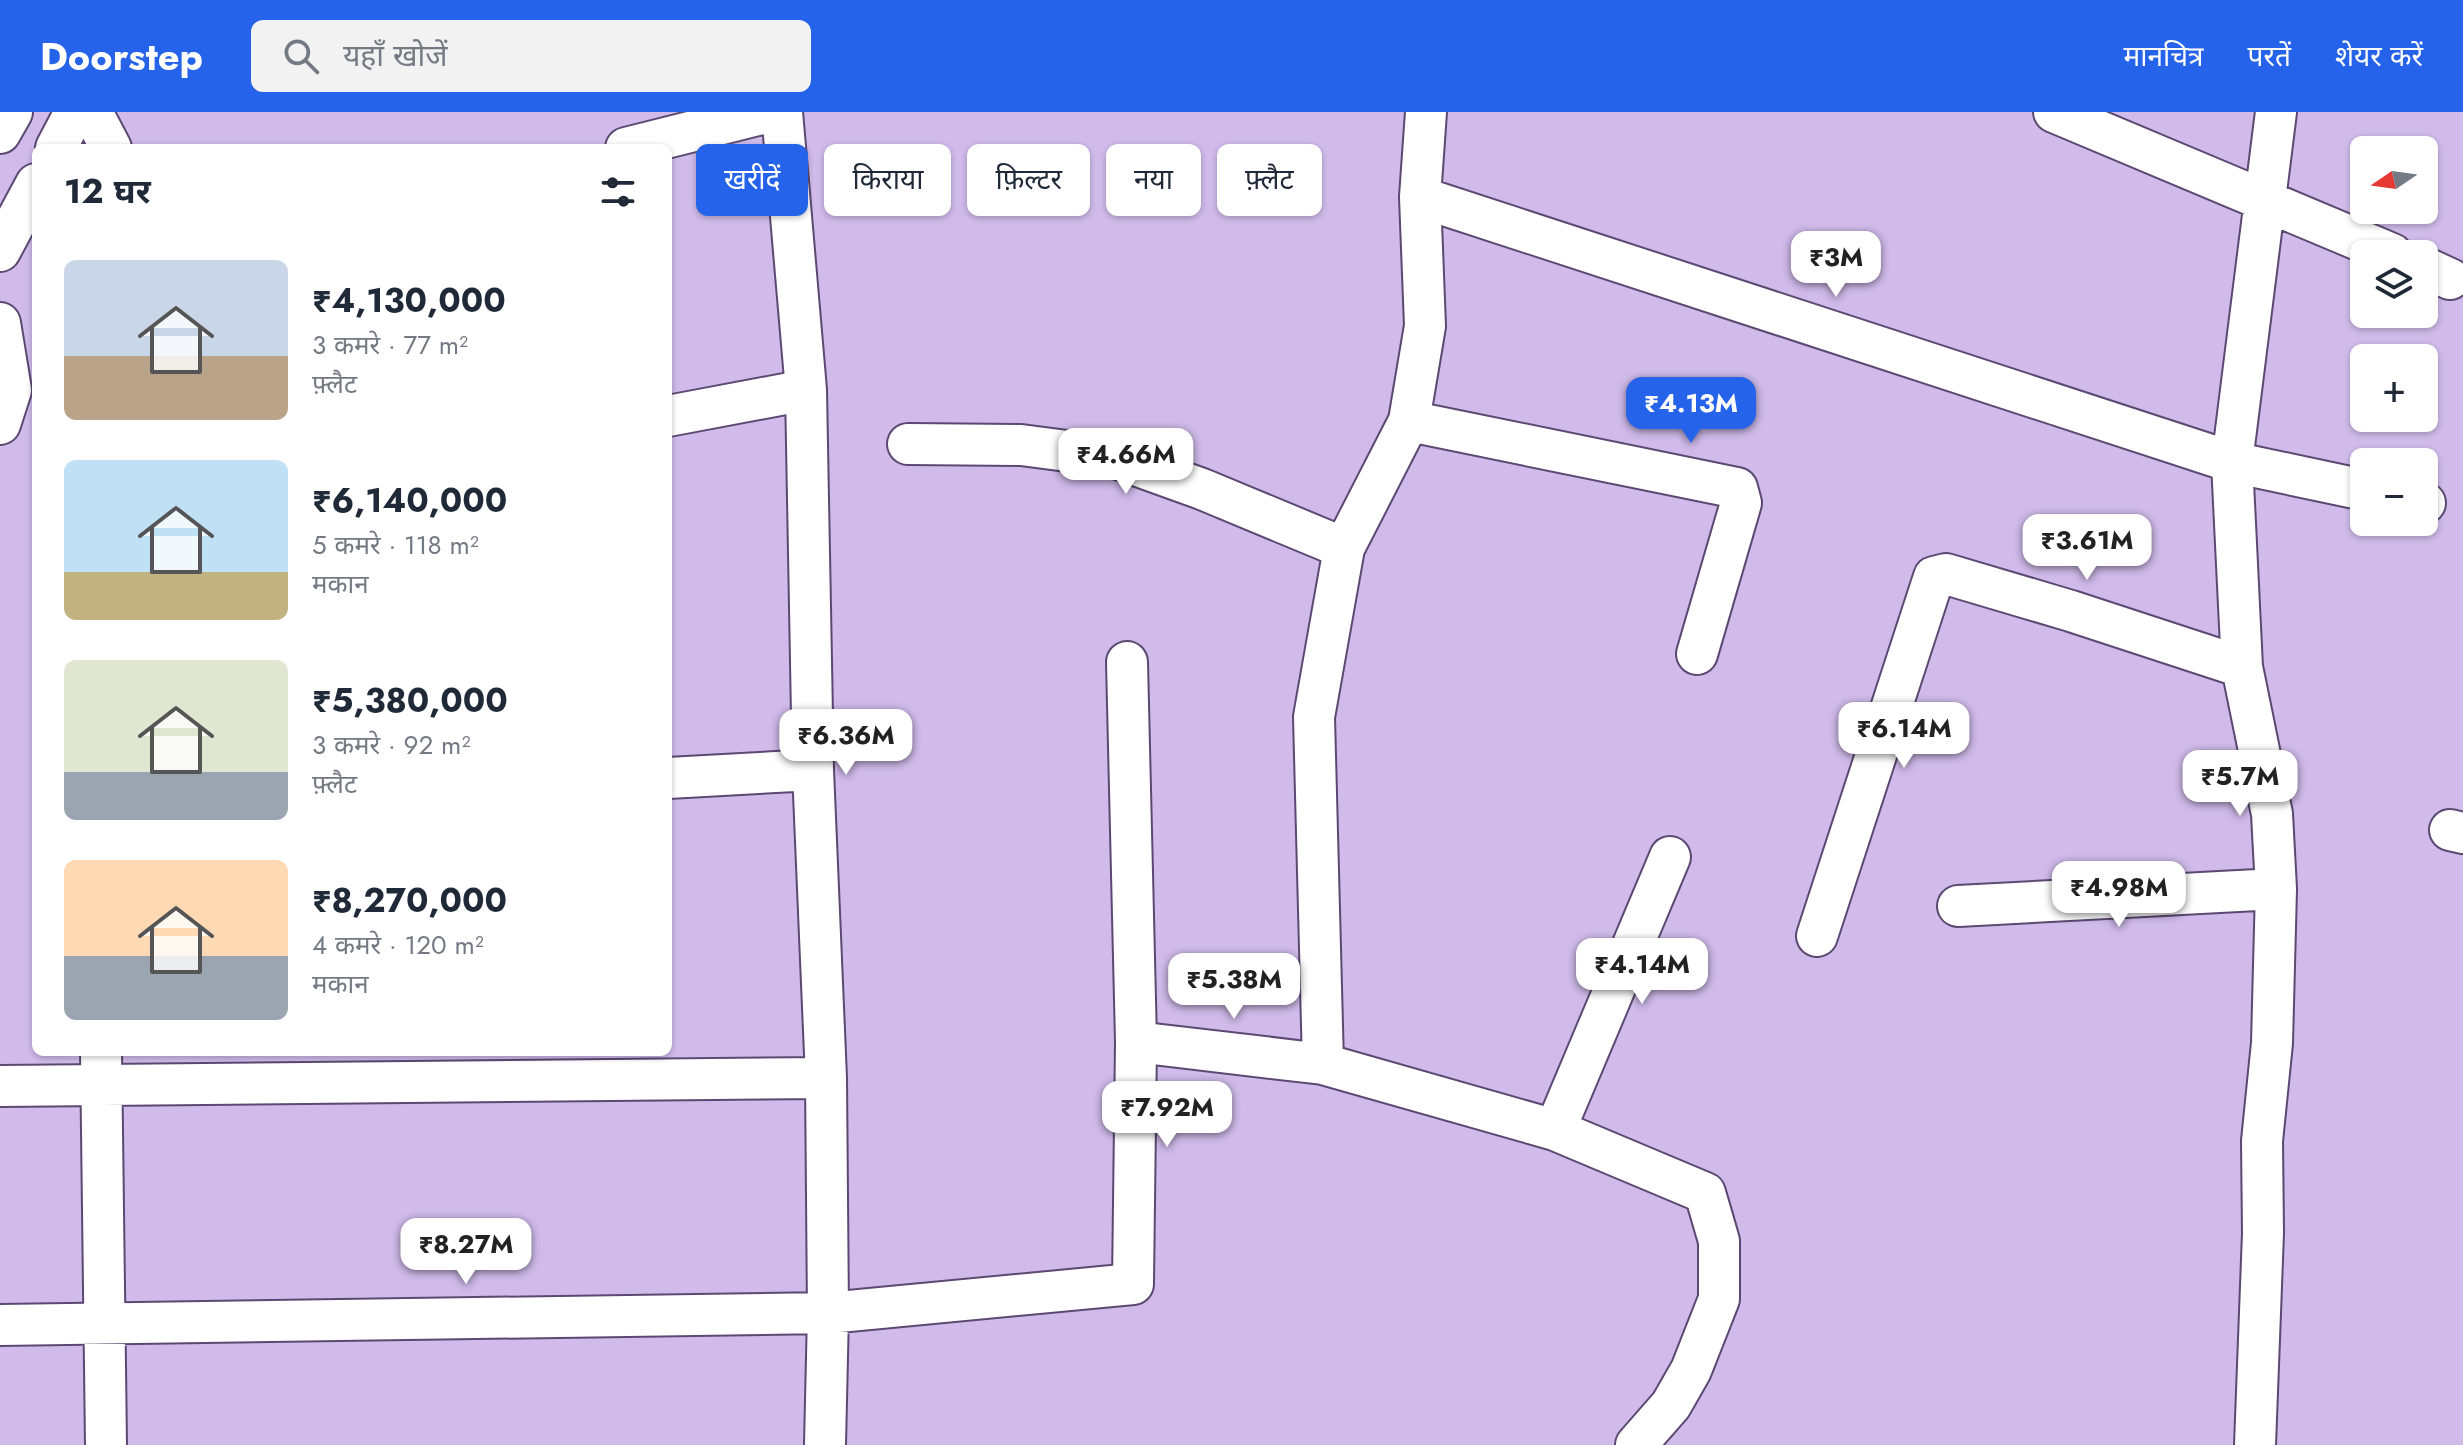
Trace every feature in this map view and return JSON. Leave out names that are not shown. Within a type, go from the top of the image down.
[{"type":"street","points":[[0,133],[12,112]]},
{"type":"street","points":[[58,144],[75,112]]},
{"type":"street","points":[[92,112],[109,144]]},
{"type":"street","points":[[642,144],[769,112]]},
{"type":"street","points":[[782,112],[806,390],[813,770],[826,1078],[828,1313],[825,1445]]},
{"type":"street","points":[[1323,1064],[1314,717],[1344,548],[1409,421],[1425,326],[1420,197],[1426,112]]},
{"type":"street","points":[[2054,112],[2359,240]]},
{"type":"street","points":[[2255,1445],[2263,1233],[2262,1141],[2272,1043],[2276,889],[2272,814],[2242,667],[2232,462],[2276,112]]},
{"type":"street","points":[[0,251],[32,191]]},
{"type":"street","points":[[1420,197],[2232,462],[2350,487]]},
{"type":"street","points":[[0,323],[11,390],[0,424]]},
{"type":"street","points":[[672,415],[806,390]]},
{"type":"street","points":[[1409,421],[1737,488],[1741,503],[1697,654]]},
{"type":"street","points":[[908,444],[1021,445],[1113,457],[1202,489],[1344,548]]},
{"type":"street","points":[[1817,936],[1934,577],[1946,574],[2242,667]]},
{"type":"street","points":[[0,1325],[828,1313],[1133,1284],[1136,1042],[1127,662]]},
{"type":"street","points":[[672,778],[813,770]]},
{"type":"street","points":[[1555,1130],[1670,857]]},
{"type":"street","points":[[1958,906],[2276,889]]},
{"type":"street","points":[[1136,1042],[1323,1064],[1555,1130],[1705,1193],[1719,1241],[1719,1299],[1691,1370],[1671,1405],[1636,1445]]},
{"type":"street","points":[[0,1086],[100,1069],[826,1078]]},
{"type":"street","points":[[100,1069],[106,1445]]}]
